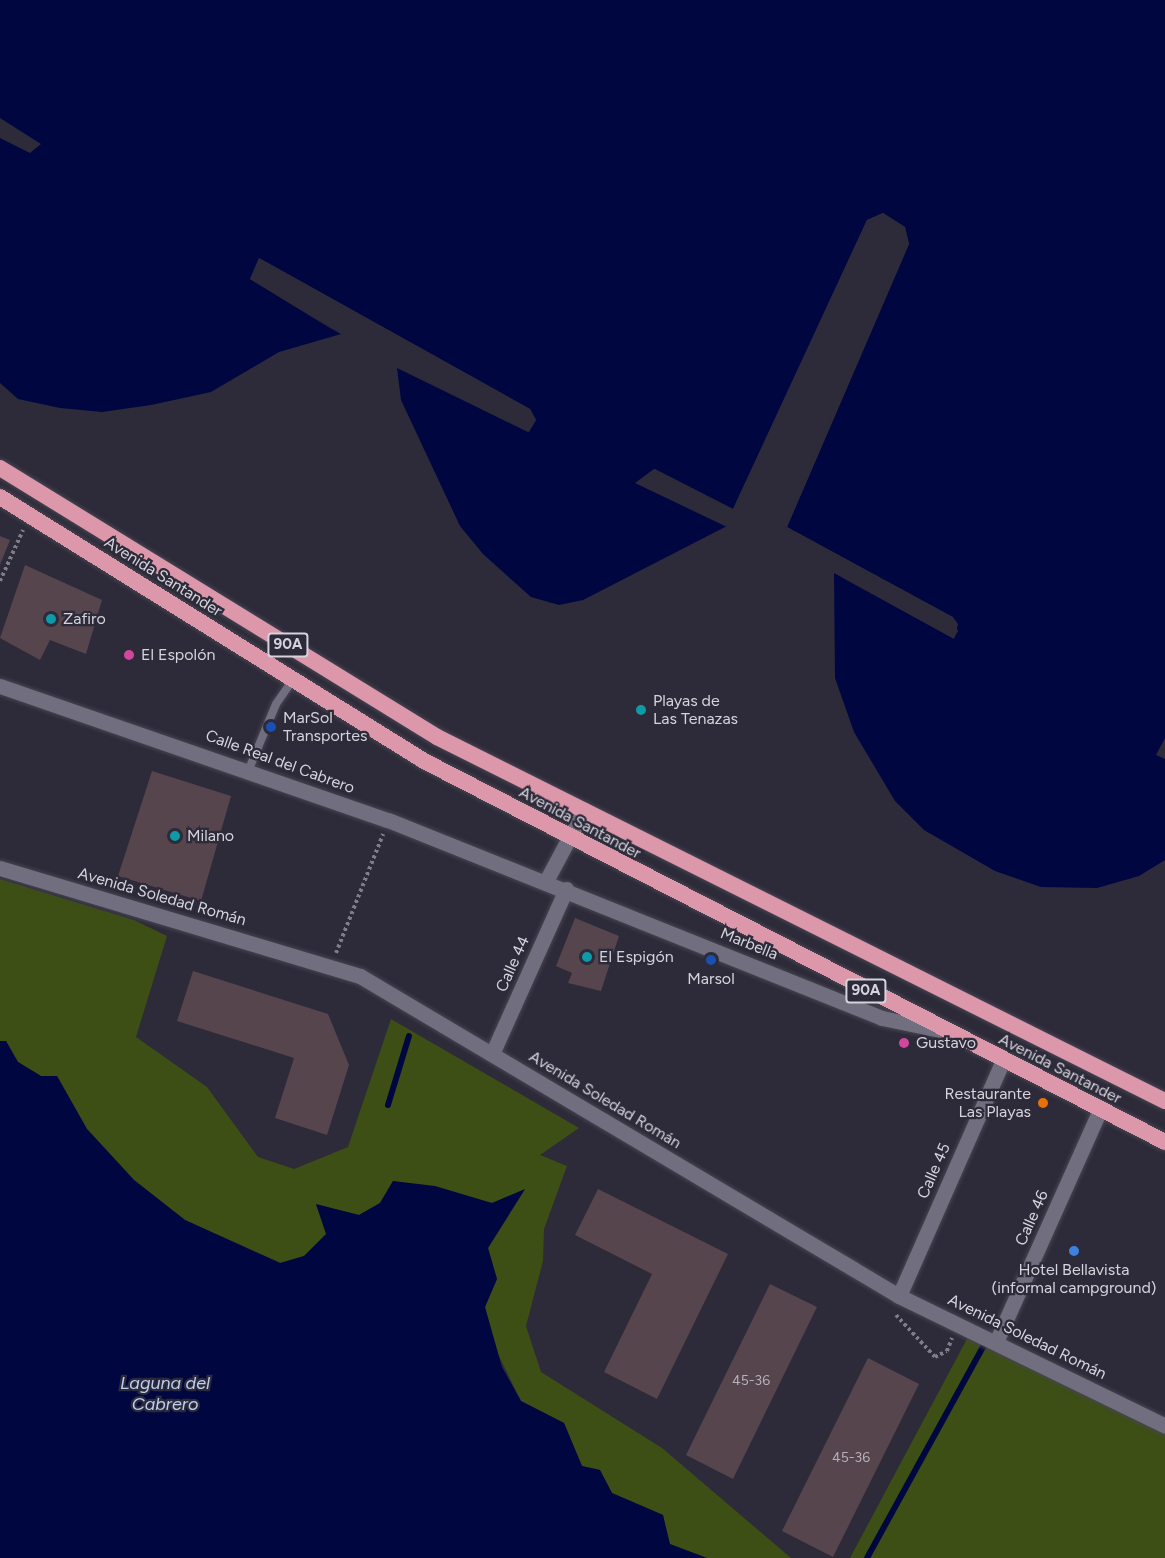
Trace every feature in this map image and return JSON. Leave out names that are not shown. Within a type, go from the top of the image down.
[{"type":"highway","name":"Avenida Santander","points":[[0,468],[437,737],[1165,1101]]},
{"type":"highway","name":"Avenida Santander","points":[[0,497],[424,761],[568,838],[1165,1142]]},
{"type":"street","name":"Calle Real del Cabrero","points":[[0,686],[249,769],[546,881]]},
{"type":"street","points":[[546,881],[584,810]]},
{"type":"street","name":"Avenida Soledad Román","points":[[0,868],[332,966],[389,992],[899,1296],[997,1340],[1165,1426]]},
{"type":"street","name":"Marbella","points":[[546,881],[882,1018],[942,1030]]},
{"type":"street","name":"Calle 44","points":[[492,1054],[566,889]]},
{"type":"street","name":"Calle 45","points":[[899,1296],[1003,1060]]},
{"type":"street","name":"Calle 46","points":[[997,1340],[1100,1110]]},
{"type":"lane","points":[[249,769],[276,704],[293,680]]},
{"type":"path","points":[[0,581],[29,515]]},
{"type":"path","points":[[332,966],[388,820]]},
{"type":"path","points":[[914,1319],[893,1312],[935,1357],[947,1351],[952,1339],[943,1332]]},
{"type":"green space","points":[[0,879],[134,920],[167,936],[136,1037],[207,1087],[258,1157],[294,1169],[348,1147],[391,1019],[579,1128],[540,1155],[567,1166],[544,1229],[543,1261],[526,1326],[541,1372],[662,1448],[791,1558],[707,1558],[669,1544],[663,1515],[612,1493],[600,1470],[582,1466],[564,1423],[521,1401],[492,1342],[485,1307],[497,1279],[488,1248],[524,1191],[492,1203],[393,1181],[380,1203],[359,1215],[316,1205],[327,1234],[304,1256],[281,1263],[185,1220],[134,1180],[87,1129],[57,1076],[41,1076],[18,1062],[6,1041],[0,1041]]},
{"type":"green space","points":[[968,1337],[1165,1434],[1165,1558],[850,1558]]},
{"type":"water","points":[[0,0],[1165,0],[1165,738],[1156,755],[1165,759],[1165,860],[1139,876],[1097,888],[1041,887],[995,871],[924,830],[895,801],[854,732],[835,678],[834,573],[954,638],[958,631],[952,617],[787,527],[909,244],[905,227],[883,213],[867,220],[733,509],[655,469],[636,483],[727,526],[583,600],[559,605],[531,597],[483,554],[460,526],[401,400],[397,368],[528,432],[536,420],[530,409],[259,258],[250,279],[341,334],[279,352],[211,392],[151,405],[102,412],[60,408],[18,399],[0,383],[0,138],[30,153],[41,144],[0,118]]},
{"type":"water","name":"Laguna del Cabrero","points":[[0,1041],[6,1041],[18,1062],[41,1076],[57,1076],[87,1129],[134,1180],[185,1220],[280,1263],[304,1256],[326,1234],[316,1204],[359,1215],[380,1203],[393,1181],[435,1186],[492,1203],[525,1189],[488,1248],[497,1279],[485,1307],[502,1367],[521,1401],[564,1423],[582,1466],[600,1470],[612,1493],[663,1515],[670,1544],[707,1558],[0,1558]]},
{"type":"pier","points":[[883,213],[905,227],[909,244],[787,527],[953,617],[958,624],[954,639],[832,572],[953,634],[951,620],[784,528],[906,244],[903,229],[891,219],[883,216],[869,222],[735,511],[655,472],[641,482],[729,523],[729,528],[635,483],[654,469],[733,509],[867,220]]},
{"type":"pier","points":[[259,258],[530,409],[536,420],[529,432],[395,366],[527,428],[532,420],[528,411],[260,262],[254,277],[343,336],[250,279]]},
{"type":"building","points":[[0,536],[10,540],[0,565]]},
{"type":"building","name":"Zafiro","points":[[25,565],[102,600],[86,654],[50,640],[40,660],[0,638]]},
{"type":"building","name":"Milano","points":[[152,771],[231,796],[201,901],[118,876]]},
{"type":"building","name":"El Espigón","points":[[575,918],[619,936],[601,991],[568,983],[572,973],[556,966]]},
{"type":"building","points":[[193,971],[328,1014],[349,1065],[327,1135],[275,1118],[294,1058],[177,1021]]},
{"type":"building","points":[[598,1189],[728,1254],[657,1399],[604,1372],[652,1274],[575,1235]]},
{"type":"building","points":[[770,1284],[817,1307],[733,1479],[686,1455]]},
{"type":"building","points":[[868,1358],[919,1384],[833,1557],[782,1531]]},
{"type":"waterway","points":[[388,1105],[409,1036]]},
{"type":"waterway","points":[[867,1558],[983,1347]]},
{"type":"place","name":"Zafiro","points":[[51,619]]},
{"type":"place","name":"El Espolón","points":[[129,655]]},
{"type":"place","name":"Playas de Las Tenazas","points":[[641,710]]},
{"type":"place","name":"MarSol Transportes","points":[[271,727]]},
{"type":"place","name":"Milano","points":[[175,836]]},
{"type":"place","name":"El Espigón","points":[[587,957]]},
{"type":"place","name":"Marsol","points":[[711,960]]},
{"type":"place","name":"Gustavo","points":[[904,1043]]},
{"type":"place","name":"Restaurante Las Playas","points":[[1043,1103]]},
{"type":"place","name":"Hotel Bellavista (informal campground)","points":[[1074,1251]]}]
